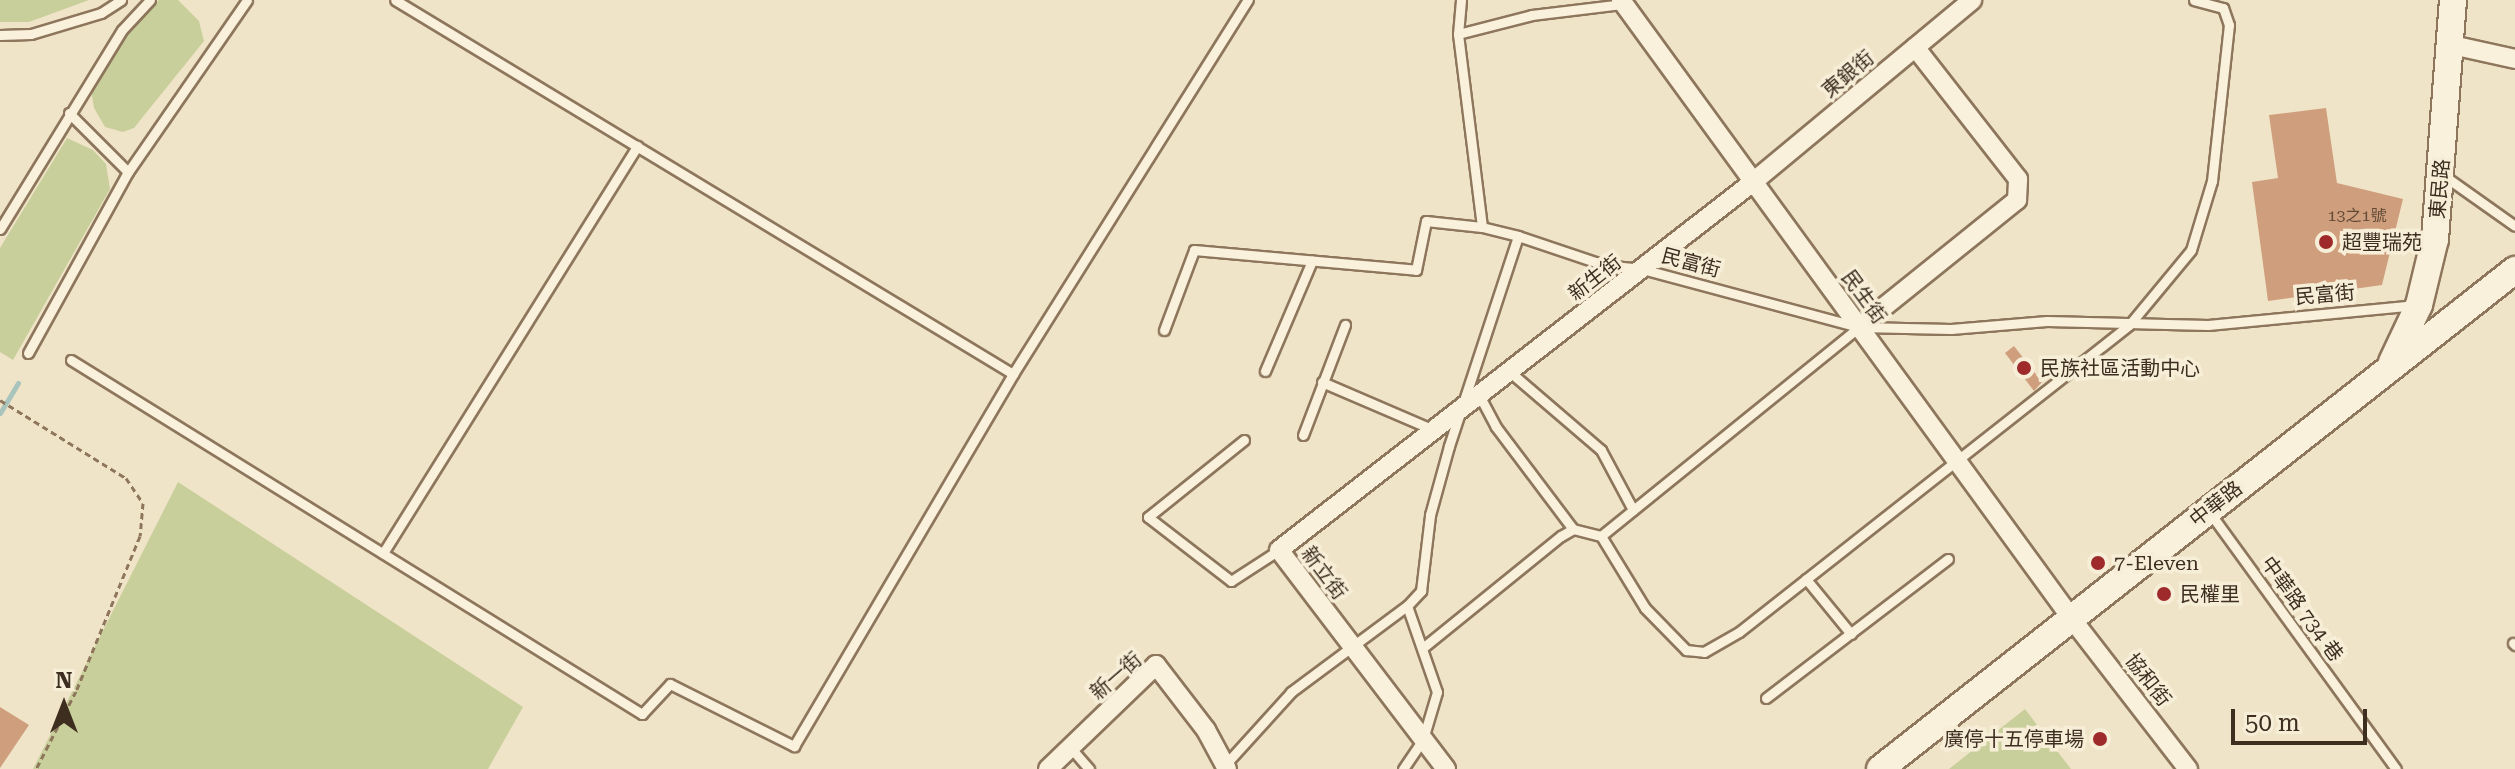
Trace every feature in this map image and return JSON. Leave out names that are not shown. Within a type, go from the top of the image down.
[{"type":"street","name":"東銀街","points":[[1753,182],[1972,0]]},
{"type":"street","name":"東民路","points":[[2387,372],[2419,305],[2435,239],[2453,0]]},
{"type":"street","name":"民生街","points":[[1622,2],[2072,619]]},
{"type":"street","points":[[2452,45],[2515,59]]},
{"type":"street","points":[[1859,327],[2017,200],[2018,179],[1915,47]]},
{"type":"street","name":"新生街","points":[[1463,407],[1475,390],[1510,372],[1753,182]]},
{"type":"street","name":"中華路","points":[[1880,769],[2515,270]]},
{"type":"street","name":"新立街","points":[[1446,769],[1279,550],[1463,407]]},
{"type":"street","name":"協和街","points":[[2072,619],[2188,769]]},
{"type":"street","name":"新一街","points":[[1048,769],[1156,665],[1206,730],[1226,768]]},
{"type":"lane","points":[[0,35],[31,34],[101,13],[121,0]]},
{"type":"lane","points":[[0,229],[122,30],[150,0]]},
{"type":"lane","points":[[395,0],[1013,374]]},
{"type":"lane","points":[[71,360],[642,714],[670,684],[794,746],[1013,374],[1248,0]]},
{"type":"lane","points":[[1461,0],[1458,34],[1482,227]]},
{"type":"lane","points":[[1518,236],[1475,390],[1496,427],[1573,529],[1601,536],[1645,608],[1686,650],[1704,652],[1739,632],[2129,325],[2191,250],[2212,181],[2229,25],[2223,8],[2194,0]]},
{"type":"lane","points":[[28,353],[128,172],[241,2]]},
{"type":"lane","points":[[1458,34],[1532,15],[1622,2]]},
{"type":"lane","points":[[69,113],[128,172]]},
{"type":"lane","points":[[383,553],[637,146]]},
{"type":"lane","points":[[2442,174],[2515,226]]},
{"type":"lane","name":"民富街","points":[[1312,261],[1416,270],[1426,221],[1482,227],[1604,265],[1642,269],[1859,327],[1951,329],[2047,321],[2208,325],[2419,305]]},
{"type":"lane","points":[[1164,330],[1194,250],[1312,261],[1265,371]]},
{"type":"lane","points":[[1303,435],[1345,325]]},
{"type":"lane","points":[[1601,536],[1859,327]]},
{"type":"lane","points":[[1510,372],[1601,450],[1633,510]]},
{"type":"lane","points":[[1322,382],[1434,430]]},
{"type":"lane","points":[[1226,768],[1291,692],[1407,606],[1421,591],[1430,515],[1463,407]]},
{"type":"lane","points":[[1244,440],[1148,517],[1231,581],[1279,550]]},
{"type":"lane","name":"中華路 734 巷","points":[[2208,510],[2396,769]]},
{"type":"lane","points":[[1425,646],[1573,529]]},
{"type":"lane","points":[[1766,698],[1948,559]]},
{"type":"lane","points":[[1806,579],[1851,634]]},
{"type":"lane","points":[[1403,769],[1423,739],[1437,692],[1425,646],[1407,606]]},
{"type":"lane","points":[[1070,747],[1089,769]]},
{"type":"path","points":[[0,400],[126,478],[143,503],[140,536],[76,691],[36,769]]},
{"type":"green space","points":[[0,0],[89,0],[29,22],[0,22]]},
{"type":"green space","points":[[159,0],[178,0],[199,21],[204,41],[134,128],[123,132],[105,127],[94,108],[91,90],[123,37]]},
{"type":"green space","points":[[67,138],[93,150],[106,164],[110,189],[13,360],[0,352],[0,248]]},
{"type":"green space","points":[[178,482],[523,707],[488,769],[33,769]]},
{"type":"green space","points":[[2025,709],[2071,769],[1949,769]]},
{"type":"building","name":"超豐瑞苑","points":[[2326,108],[2337,183],[2403,199],[2382,285],[2268,301],[2252,182],[2278,178],[2269,115]]},
{"type":"building","name":"民族社區活動中心","points":[[2014,346],[2042,382],[2034,391],[2005,353]]},
{"type":"building","points":[[0,707],[29,725],[0,768]]},
{"type":"waterway","points":[[0,413],[18,383]]},
{"type":"place","name":"超豐瑞苑","points":[[2326,242]]},
{"type":"place","name":"民族社區活動中心","points":[[2024,368]]},
{"type":"place","name":"7-Eleven","points":[[2098,563]]},
{"type":"place","name":"民權里","points":[[2164,594]]},
{"type":"place","name":"廣停十五停車場","points":[[2100,739]]}]
